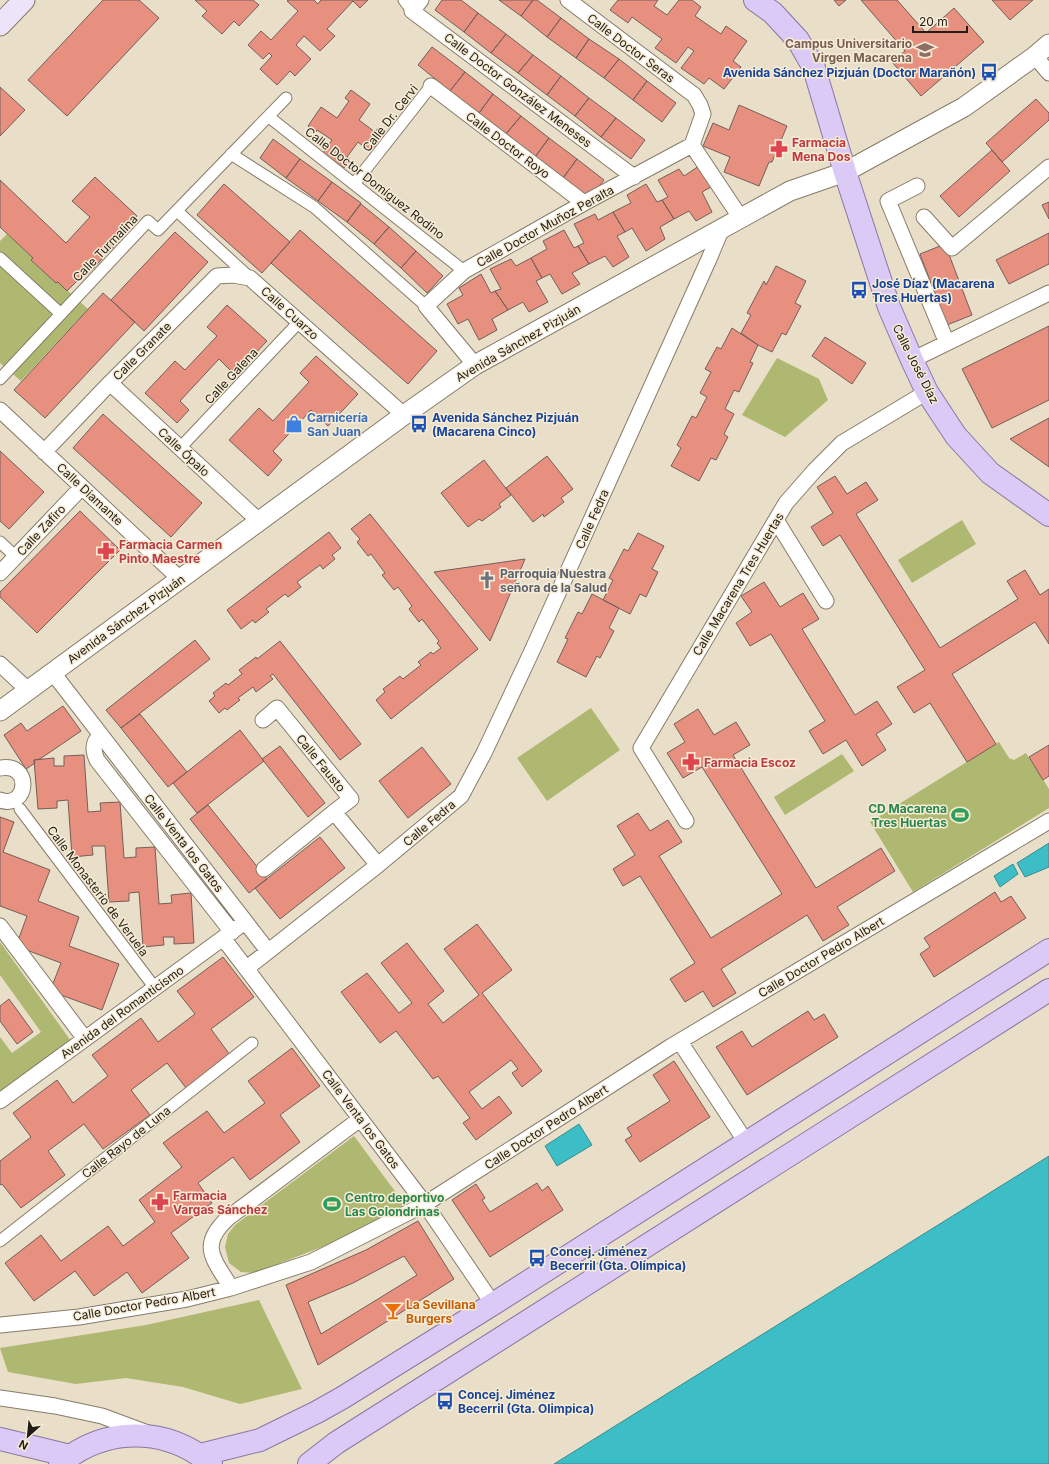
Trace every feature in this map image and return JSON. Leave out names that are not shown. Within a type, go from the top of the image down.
[{"type":"main road","points":[[0,26],[24,0]]},
{"type":"main road","name":"Calle José Díaz","points":[[755,0],[773,13],[798,40],[814,68],[845,172],[893,317],[927,392],[956,436],[990,473],[1049,514]]},
{"type":"main road","points":[[0,1439],[65,1460],[86,1446],[104,1439],[143,1435],[163,1438],[182,1445],[206,1459],[260,1440],[286,1428],[342,1398],[493,1304],[1049,950]]},
{"type":"main road","points":[[309,1464],[348,1435],[1049,990]]},
{"type":"street","name":"Calle Doctor Seras","points":[[568,0],[694,95],[700,105],[702,114],[692,145]]},
{"type":"street","name":"Calle Doctor González Meneses","points":[[412,4],[634,177]]},
{"type":"street","name":"Avenida Sánchez Pizjuán","points":[[0,711],[404,415],[475,365],[790,191],[845,172],[964,107],[1035,56],[1049,44]]},
{"type":"street","points":[[1035,56],[1049,73]]},
{"type":"street","name":"Calle Dr. Cervi","points":[[354,184],[431,86]]},
{"type":"street","name":"Calle Doctor Royo","points":[[431,86],[584,203]]},
{"type":"street","name":"Calle Turmalina","points":[[0,379],[148,221],[158,230],[286,98]]},
{"type":"street","name":"Calle Doctor Domíguez Rodino","points":[[269,117],[464,271]]},
{"type":"street","name":"Calle Doctor Muñoz Peralta","points":[[426,306],[464,271],[584,203],[692,145]]},
{"type":"street","points":[[692,145],[740,218]]},
{"type":"street","points":[[231,154],[314,207],[426,306],[475,365]]},
{"type":"street","points":[[924,217],[952,248],[1049,168]]},
{"type":"street","points":[[917,186],[888,201],[947,343]]},
{"type":"street","name":"Calle Cuarzo","points":[[177,211],[404,415]]},
{"type":"street","name":"Calle Fedra","points":[[378,865],[461,796],[484,753],[531,653],[722,228]]},
{"type":"street","points":[[0,258],[60,314]]},
{"type":"street","name":"Calle Granate","points":[[44,452],[110,382],[217,276],[233,275],[250,278]]},
{"type":"street","points":[[912,360],[1049,293]]},
{"type":"street","name":"Calle Galena","points":[[180,448],[300,321]]},
{"type":"street","name":"Calle Ópalo","points":[[110,382],[259,521]]},
{"type":"street","name":"Calle Macarena Tres Huertas","points":[[686,820],[641,748],[776,520],[791,498],[815,470],[842,443],[927,392]]},
{"type":"street","name":"Calle Diamante","points":[[0,410],[180,579]]},
{"type":"street","name":"Calle Zafiro","points":[[0,574],[82,487]]},
{"type":"street","points":[[776,520],[826,600]]},
{"type":"street","points":[[0,542],[16,557]]},
{"type":"street","points":[[0,664],[28,690]]},
{"type":"street","name":"Calle Venta los Gatos","points":[[53,673],[268,951]]},
{"type":"street","name":"Calle Fausto","points":[[263,720],[277,708],[351,799],[334,812],[378,865]]},
{"type":"street","name":"Calle Venta los Gatos","points":[[101,735],[97,738],[94,747],[94,754],[97,760],[228,935],[247,968],[425,1204],[493,1304]]},
{"type":"street","points":[[0,800],[8,802],[13,800],[18,797],[23,787],[23,781],[17,771],[2,765]]},
{"type":"street","name":"Calle Monasterio de Veruela","points":[[20,809],[155,988]]},
{"type":"street","points":[[264,869],[334,812]]},
{"type":"street","name":"Calle Doctor Pedro Albert","points":[[0,1325],[79,1317],[187,1299],[231,1288],[311,1262],[425,1204],[680,1042],[1049,821]]},
{"type":"street","points":[[247,968],[378,865]]},
{"type":"street","name":"Avenida del Romanticismo","points":[[0,1101],[245,922]]},
{"type":"street","points":[[0,926],[85,1039]]},
{"type":"street","points":[[680,1042],[746,1142]]},
{"type":"street","name":"Calle Rayo de Luna","points":[[0,1241],[252,1043]]},
{"type":"street","points":[[231,1288],[211,1251],[210,1243],[217,1228],[228,1218],[360,1119]]},
{"type":"street","points":[[0,1398],[54,1406],[102,1416],[163,1438]]},
{"type":"green space","points":[[7,234],[33,258],[31,260],[88,309],[21,381],[0,363],[0,241]]},
{"type":"green space","points":[[777,358],[819,379],[828,400],[785,437],[742,415]]},
{"type":"green space","points":[[962,520],[976,544],[912,583],[898,560]]},
{"type":"green space","points":[[591,708],[620,750],[547,801],[517,758]]},
{"type":"green space","name":"CD Macarena Tres Huertas","points":[[999,742],[1009,758],[1014,760],[1026,753],[1049,789],[1049,808],[913,892],[870,822]]},
{"type":"green space","points":[[842,754],[854,771],[785,815],[774,797]]},
{"type":"green space","points":[[0,942],[71,1041],[0,1092],[0,1037],[12,1053],[41,1032],[0,975]]},
{"type":"green space","name":"Centro deportivo Las Golondrinas","points":[[354,1136],[403,1202],[401,1207],[335,1242],[254,1273],[241,1272],[229,1263],[225,1247],[228,1234],[235,1225]]},
{"type":"green space","points":[[259,1300],[302,1389],[240,1404],[183,1387],[126,1378],[76,1384],[8,1372],[0,1348],[146,1325]]},
{"type":"water","points":[[1049,843],[1049,867],[1025,877],[1017,863]]},
{"type":"water","points":[[1013,864],[1018,874],[1000,887],[994,876]]},
{"type":"water","points":[[579,1124],[592,1145],[557,1166],[545,1146]]},
{"type":"water","points":[[1049,1156],[1049,1464],[554,1464]]},
{"type":"building","points":[[103,0],[139,0],[159,18],[67,116],[28,80]]},
{"type":"building","points":[[195,0],[253,0],[259,5],[239,26],[234,21],[222,34],[202,16],[207,11]]},
{"type":"building","points":[[314,0],[318,4],[321,0],[368,0],[360,8],[353,1],[327,29],[335,36],[320,51],[304,36],[296,45],[311,59],[295,76],[290,71],[277,85],[260,69],[272,56],[269,53],[263,59],[248,45],[261,31],[271,40],[298,11],[287,1]]},
{"type":"building","points":[[442,0],[461,0],[478,13],[464,32],[435,10]]},
{"type":"building","points":[[499,0],[533,0],[521,16]]},
{"type":"building","points":[[533,0],[537,0],[561,18],[547,37],[521,16]]},
{"type":"building","points":[[618,0],[658,0],[654,6],[667,15],[679,0],[692,0],[701,7],[695,16],[721,34],[726,26],[747,41],[733,61],[741,67],[724,89],[709,78],[704,84],[681,68],[694,51],[688,47],[676,63],[655,48],[662,39],[632,17],[628,23],[610,10]]},
{"type":"building","points":[[834,0],[846,0],[839,6]]},
{"type":"building","points":[[861,0],[897,0],[926,33],[954,8],[984,42],[921,96],[892,62],[905,51]]},
{"type":"building","points":[[992,0],[1033,0],[1010,20]]},
{"type":"building","points":[[478,13],[506,34],[491,53],[464,32]]},
{"type":"building","points":[[561,18],[589,39],[576,58],[547,37]]},
{"type":"building","points":[[506,34],[533,55],[518,73],[491,53]]},
{"type":"building","points":[[589,39],[619,59],[604,78],[576,58]]},
{"type":"building","points":[[432,47],[465,72],[450,91],[418,65]]},
{"type":"building","points":[[533,55],[561,76],[547,95],[518,73]]},
{"type":"building","points":[[619,59],[647,81],[633,100],[604,78]]},
{"type":"building","points":[[465,72],[493,94],[479,113],[450,91]]},
{"type":"building","points":[[561,76],[589,98],[575,116],[547,95]]},
{"type":"building","points":[[647,81],[676,103],[662,122],[633,100]]},
{"type":"building","points":[[0,87],[25,110],[0,136]]},
{"type":"building","points":[[351,90],[370,104],[359,120],[375,132],[378,128],[386,134],[372,153],[358,142],[347,157],[350,159],[344,168],[323,153],[332,140],[308,126],[321,107],[337,118],[349,101],[345,98]]},
{"type":"building","points":[[493,94],[521,116],[506,134],[479,113]]},
{"type":"building","points":[[589,98],[616,118],[601,137],[575,116]]},
{"type":"building","points":[[1036,99],[1049,113],[1049,120],[1002,162],[986,143]]},
{"type":"building","points":[[739,105],[787,126],[772,162],[769,162],[759,186],[724,172],[730,157],[703,146],[713,123],[729,130]]},
{"type":"building","points":[[521,116],[549,138],[535,157],[506,134]]},
{"type":"building","points":[[616,118],[645,140],[631,159],[601,137]]},
{"type":"building","points":[[549,138],[577,159],[563,178],[535,157]]},
{"type":"building","points":[[273,139],[300,159],[286,178],[260,158]]},
{"type":"building","points":[[992,150],[1010,171],[959,217],[940,196]]},
{"type":"building","points":[[300,159],[332,182],[318,201],[286,178]]},
{"type":"building","points":[[577,159],[604,180],[589,199],[563,178]]},
{"type":"building","points":[[699,166],[711,187],[702,192],[712,212],[696,221],[689,211],[674,219],[662,200],[668,197],[658,180],[679,169],[684,176]]},
{"type":"building","points":[[95,177],[137,216],[121,233],[124,236],[109,252],[106,249],[99,256],[102,259],[87,275],[85,273],[67,291],[31,260],[33,258],[0,227],[0,180],[66,243],[90,217],[72,201]]},
{"type":"building","points":[[332,182],[361,203],[347,222],[318,201]]},
{"type":"building","points":[[224,184],[290,242],[262,273],[197,215]]},
{"type":"building","points":[[646,184],[657,202],[662,200],[674,219],[660,227],[665,239],[646,251],[632,228],[625,232],[613,212],[631,203],[627,195]]},
{"type":"building","points":[[1049,202],[1049,219],[1042,205]]},
{"type":"building","points":[[361,204],[389,227],[374,244],[347,222]]},
{"type":"building","points":[[613,212],[625,232],[617,236],[629,257],[613,267],[605,256],[589,264],[578,246],[584,243],[574,224],[595,214],[598,220]]},
{"type":"building","points":[[389,227],[416,251],[401,268],[374,244]]},
{"type":"building","points":[[300,230],[437,351],[408,384],[271,263]]},
{"type":"building","points":[[564,230],[574,248],[578,246],[589,264],[572,273],[580,284],[562,294],[550,274],[542,278],[531,258],[547,249],[543,241]]},
{"type":"building","points":[[175,232],[208,262],[144,331],[111,300]]},
{"type":"building","points":[[1049,233],[1049,264],[1009,284],[996,260]]},
{"type":"building","points":[[945,244],[972,315],[947,325],[920,254]]},
{"type":"building","points":[[416,251],[443,276],[427,293],[401,268]]},
{"type":"building","points":[[531,258],[542,278],[536,281],[548,302],[529,312],[523,302],[508,310],[495,291],[501,289],[490,269],[511,259],[516,266]]},
{"type":"building","points":[[776,266],[806,281],[795,303],[801,306],[786,335],[782,333],[772,352],[758,345],[741,333],[751,315],[747,313],[764,281],[766,285]]},
{"type":"building","points":[[481,274],[491,293],[495,291],[508,310],[492,319],[497,330],[479,340],[468,319],[458,324],[447,304],[463,295],[459,288]]},
{"type":"building","points":[[103,293],[135,322],[45,418],[14,390]]},
{"type":"building","points":[[227,305],[267,341],[235,375],[219,359],[180,401],[189,410],[177,423],[145,393],[175,361],[185,370],[217,336],[207,327]]},
{"type":"building","points":[[1049,326],[1049,400],[992,428],[962,369]]},
{"type":"building","points":[[732,328],[758,345],[750,362],[753,363],[739,392],[734,390],[725,409],[734,414],[724,434],[728,437],[716,460],[711,458],[699,481],[671,466],[681,448],[677,445],[692,416],[696,418],[707,397],[700,393],[711,372],[705,369],[717,347],[721,349]]},
{"type":"building","points":[[825,337],[866,363],[852,384],[812,356]]},
{"type":"building","points":[[316,356],[358,394],[328,426],[311,410],[273,451],[282,460],[268,476],[229,440],[259,408],[273,421],[309,382],[300,373]]},
{"type":"building","points":[[103,414],[202,503],[171,537],[73,448]]},
{"type":"building","points":[[1049,418],[1049,467],[1010,439]]},
{"type":"building","points":[[0,451],[44,492],[9,529],[0,521]]},
{"type":"building","points":[[547,456],[573,489],[561,498],[564,502],[544,517],[543,514],[533,522],[506,488]]},
{"type":"building","points":[[484,460],[511,495],[499,504],[501,507],[482,521],[479,519],[468,527],[441,493]]},
{"type":"building","points":[[835,476],[847,494],[866,482],[878,500],[856,514],[940,648],[1018,599],[1007,581],[1025,570],[1040,595],[1049,589],[1049,644],[1035,622],[952,674],[996,744],[967,762],[930,703],[914,713],[897,687],[925,670],[840,535],[823,546],[811,527],[833,513],[817,487]]},
{"type":"building","points":[[80,511],[120,550],[37,633],[0,597],[0,592]]},
{"type":"building","points":[[370,514],[478,649],[391,719],[376,700],[385,692],[383,689],[400,676],[403,679],[421,665],[418,662],[431,652],[433,654],[441,648],[437,643],[439,641],[422,619],[419,622],[409,609],[412,606],[398,587],[394,590],[382,575],[385,573],[371,554],[368,556],[357,542],[360,539],[351,529]]},
{"type":"building","points":[[329,532],[341,548],[332,555],[335,559],[323,569],[320,565],[297,582],[301,587],[288,597],[285,594],[266,609],[269,612],[255,623],[253,620],[241,629],[227,610]]},
{"type":"building","points":[[638,533],[664,546],[652,569],[658,572],[646,597],[640,594],[630,614],[603,600],[613,580],[609,578],[624,549],[628,551]]},
{"type":"building","points":[[525,559],[490,641],[434,572]]},
{"type":"building","points":[[764,582],[780,607],[803,593],[819,619],[802,629],[855,715],[877,701],[892,724],[876,734],[886,750],[862,766],[846,740],[823,754],[809,731],[825,721],[771,634],[750,646],[736,623],[752,612],[741,596]]},
{"type":"building","points":[[592,594],[619,608],[609,628],[614,631],[600,658],[597,656],[586,677],[557,662],[568,639],[565,638],[578,612],[582,614]]},
{"type":"building","points":[[195,640],[210,659],[121,728],[106,710]]},
{"type":"building","points":[[280,641],[361,744],[340,760],[273,674],[270,676],[273,679],[256,692],[253,687],[238,698],[240,700],[227,710],[225,708],[219,713],[209,701],[215,696],[213,693],[226,683],[228,685],[242,674],[239,670],[256,657],[257,659]]},
{"type":"building","points":[[63,706],[81,731],[40,759],[34,760],[35,763],[26,769],[4,735],[21,723],[27,731]]},
{"type":"building","points":[[698,709],[714,735],[736,722],[750,745],[733,755],[816,888],[881,848],[895,871],[837,907],[849,925],[823,941],[807,915],[721,969],[736,993],[713,1007],[703,991],[685,1002],[670,979],[695,963],[640,876],[623,886],[613,869],[635,855],[617,826],[638,813],[650,831],[668,820],[682,842],[659,856],[711,938],[782,894],[702,767],[683,778],[667,753],[685,742],[674,724]]},
{"type":"building","points":[[140,714],[187,772],[168,787],[121,728]]},
{"type":"building","points":[[240,730],[264,761],[197,813],[173,783]]},
{"type":"building","points":[[1049,745],[1049,776],[1043,780],[1029,757]]},
{"type":"building","points":[[280,746],[325,803],[308,817],[262,759]]},
{"type":"building","points":[[422,747],[451,784],[408,818],[379,781]]},
{"type":"building","points":[[84,755],[88,812],[101,811],[100,803],[120,802],[124,858],[136,857],[136,848],[155,847],[159,904],[172,903],[171,895],[191,893],[194,943],[174,944],[174,937],[163,937],[164,945],[143,947],[139,892],[129,893],[129,901],[109,902],[105,846],[92,846],[93,855],[72,857],[68,800],[57,801],[57,808],[38,809],[34,760],[54,758],[54,766],[64,766],[64,756]]},
{"type":"building","points":[[208,805],[267,879],[249,893],[190,819]]},
{"type":"building","points":[[0,817],[14,822],[3,852],[50,870],[38,901],[79,917],[69,946],[119,964],[102,1010],[50,991],[61,963],[16,946],[27,916],[0,906]]},
{"type":"building","points":[[320,837],[345,868],[280,919],[255,888]]},
{"type":"building","points":[[995,892],[1001,902],[1011,896],[1026,918],[934,977],[920,954],[930,947],[924,938]]},
{"type":"building","points":[[477,924],[512,970],[482,993],[542,1071],[522,1087],[512,1073],[518,1069],[511,1060],[469,1092],[482,1109],[499,1096],[512,1113],[476,1140],[463,1123],[470,1118],[438,1076],[433,1079],[396,1031],[380,1043],[341,992],[367,973],[399,1013],[412,1003],[381,963],[407,943],[444,991],[428,1004],[443,1023],[479,995],[444,949]]},
{"type":"building","points":[[223,957],[254,997],[211,1029],[230,1055],[186,1088],[167,1063],[131,1090],[150,1115],[103,1149],[84,1124],[48,1151],[65,1175],[21,1208],[2,1184],[0,1185],[0,1161],[31,1137],[13,1113],[57,1080],[73,1103],[108,1076],[92,1055],[141,1018],[158,1042],[195,1014],[177,991]]},
{"type":"building","points":[[9,999],[33,1032],[17,1044],[0,1021],[0,1006]]},
{"type":"building","points":[[808,1011],[814,1020],[824,1014],[838,1037],[747,1095],[716,1047],[742,1031],[752,1047]]},
{"type":"building","points":[[292,1048],[320,1086],[280,1115],[300,1142],[250,1180],[233,1157],[198,1183],[212,1203],[171,1233],[189,1258],[142,1293],[127,1272],[94,1296],[75,1271],[34,1301],[5,1263],[41,1235],[61,1261],[108,1226],[123,1246],[155,1222],[139,1200],[182,1167],[163,1143],[207,1111],[224,1133],[265,1103],[248,1081]]},
{"type":"building","points":[[674,1061],[710,1117],[640,1162],[625,1140],[632,1136],[627,1128],[670,1101],[653,1075]]},
{"type":"building","points":[[537,1183],[542,1191],[548,1186],[563,1210],[490,1257],[452,1200],[476,1184],[485,1198],[482,1200],[490,1212]]},
{"type":"building","points":[[418,1221],[454,1279],[318,1365],[286,1285],[366,1250]],"holes":[[[404,1256],[417,1275],[321,1334],[308,1302],[353,1283]]]},
{"type":"place","name":"Campus Universitario Virgen Macarena","points":[[925,50]]},
{"type":"place","name":"Avenida Sánchez Pizjuán (Doctor Marañón)","points":[[989,72]]},
{"type":"place","name":"Farmacia Mena Dos","points":[[779,149]]},
{"type":"place","name":"José Díaz (Macarena Tres Huertas)","points":[[859,290]]},
{"type":"place","name":"Carnicería San Juan","points":[[294,424]]},
{"type":"place","name":"Avenida Sánchez Pizjuán (Macarena Cinco)","points":[[419,424]]},
{"type":"place","name":"Farmacia Carmen Pinto Maestre","points":[[106,551]]},
{"type":"place","name":"Parroquia Nuestra señora de la Salud","points":[[487,580]]},
{"type":"place","name":"Farmacia Escoz","points":[[691,762]]},
{"type":"place","name":"CD Macarena Tres Huertas","points":[[960,815]]},
{"type":"place","name":"Farmacia Vargas Sánchez","points":[[160,1202]]},
{"type":"place","name":"Centro deportivo Las Golondrinas","points":[[332,1204]]},
{"type":"place","name":"Concej. Jiménez Becerril (Gta. Olímpica)","points":[[537,1258]]},
{"type":"place","name":"La Sevillana Burgers","points":[[393,1311]]},
{"type":"place","name":"Concej. Jiménez Becerril (Gta. Olimpica)","points":[[445,1401]]}]
